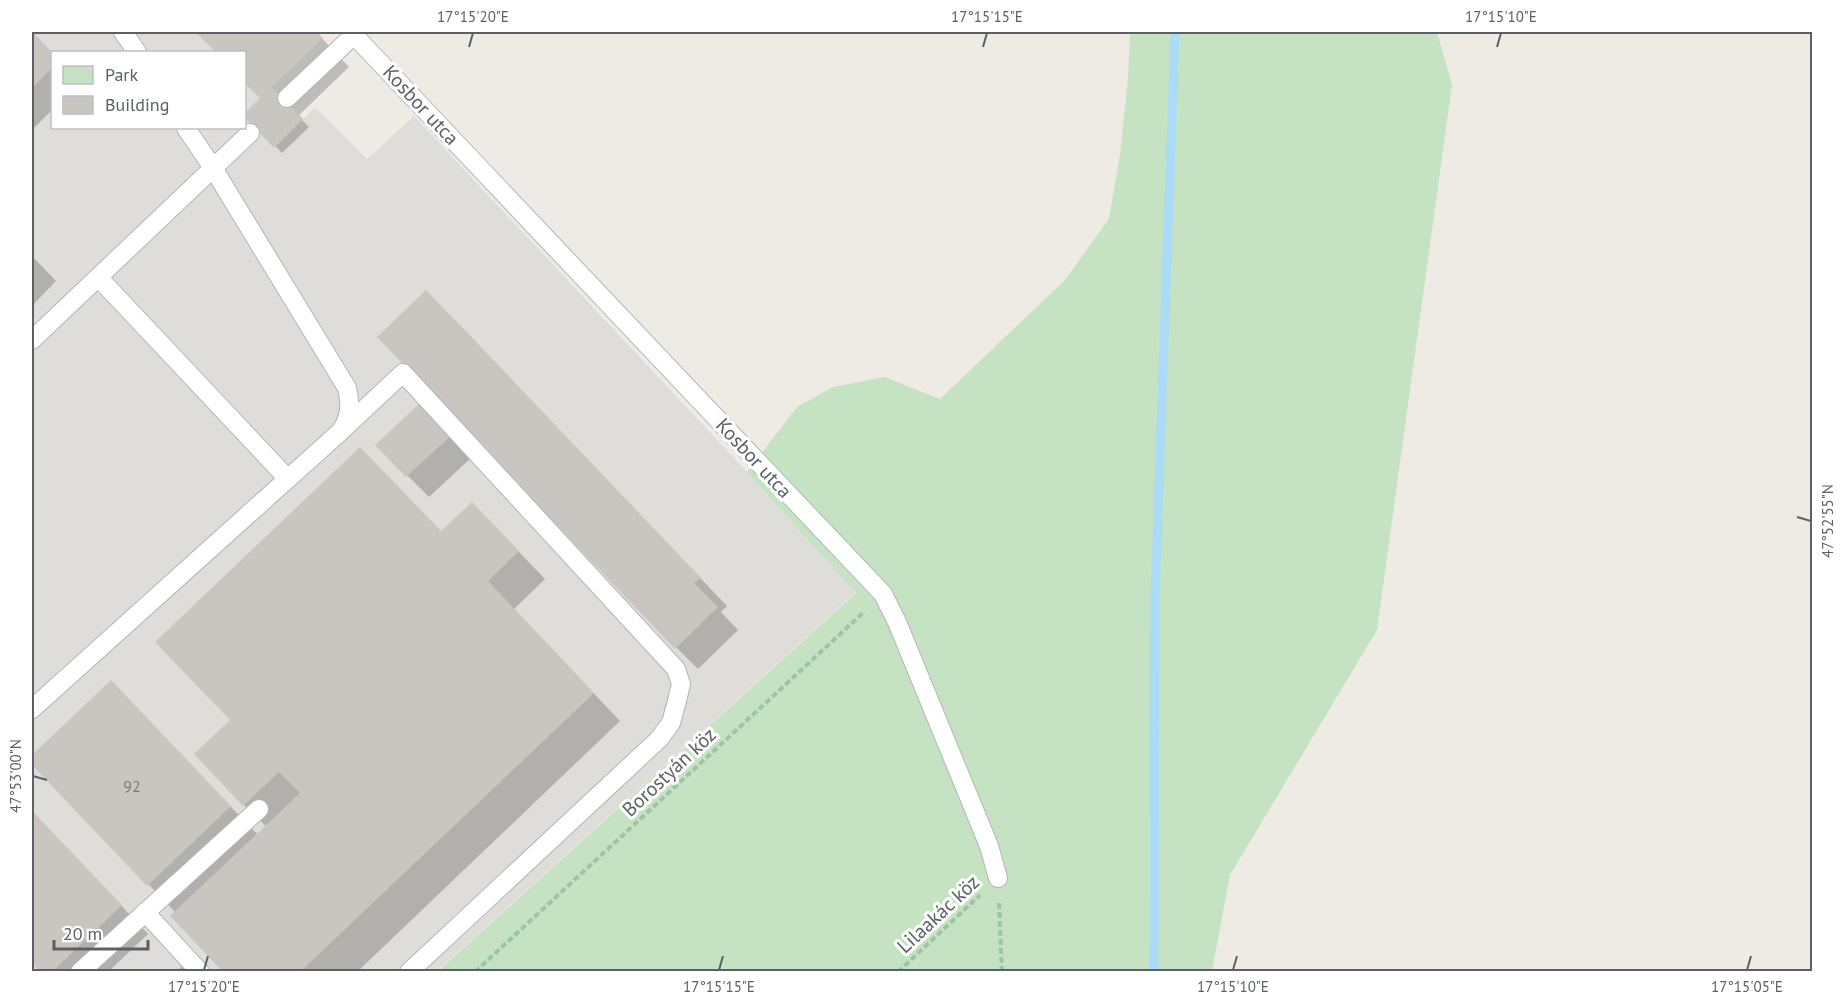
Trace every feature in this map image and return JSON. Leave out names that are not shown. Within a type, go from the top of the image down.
[{"type":"lane","points":[[123,32],[136,51]]},
{"type":"lane","points":[[287,98],[352,33]]},
{"type":"lane","name":"Kosbor utca","points":[[352,33],[883,594],[897,622],[989,846],[998,878]]},
{"type":"lane","points":[[187,129],[213,168],[347,388],[350,398],[349,412],[341,431]]},
{"type":"lane","points":[[32,340],[250,133]]},
{"type":"lane","points":[[98,277],[288,479]]},
{"type":"lane","points":[[32,709],[403,373],[676,669],[681,684],[671,723],[659,739],[410,972]]},
{"type":"lane","points":[[80,972],[259,809]]},
{"type":"lane","points":[[145,912],[200,972]]},
{"type":"path","name":"Borostyán köz","points":[[475,972],[883,594]]},
{"type":"path","name":"Lilaakác köz","points":[[898,972],[998,878]]},
{"type":"path","points":[[998,878],[1002,972]]},
{"type":"shaded area","points":[[32,32],[317,32],[323,38],[272,87],[303,119],[315,107],[367,159],[414,116],[856,592],[437,971],[32,971]]},
{"type":"green space","points":[[1130,32],[1437,32],[1452,85],[1377,630],[1230,875],[1212,971],[437,972],[856,593],[747,472],[797,407],[833,387],[885,377],[940,399],[1064,281],[1109,219],[1120,154],[1128,79]]},
{"type":"building","points":[[32,32],[51,51],[51,69],[32,88]]},
{"type":"building","points":[[195,32],[317,32],[323,38],[272,87],[303,119],[274,148],[246,119],[246,112],[260,98],[246,85],[246,51],[215,51]]},
{"type":"building","points":[[426,290],[701,578],[694,583],[718,607],[675,649],[377,337]]},
{"type":"building","points":[[421,402],[452,435],[406,477],[375,445]]},
{"type":"building","points":[[360,447],[441,531],[472,502],[519,551],[488,581],[594,693],[300,972],[223,972],[170,916],[300,793],[279,772],[243,806],[194,754],[230,720],[155,642]]},
{"type":"building","points":[[111,680],[231,806],[147,886],[32,765],[32,755]]},
{"type":"building","points":[[32,811],[122,905],[52,972],[40,972],[32,963]]},
{"type":"waterway","points":[[1154,972],[1155,596],[1175,32]]}]
